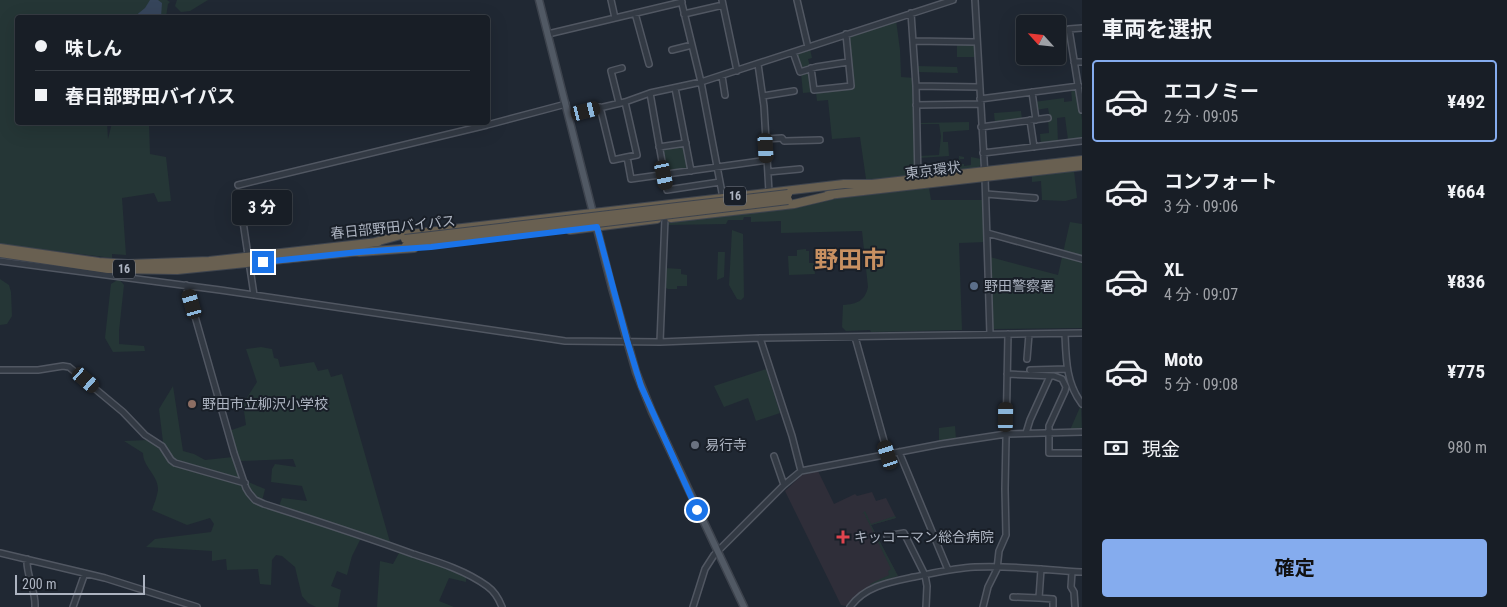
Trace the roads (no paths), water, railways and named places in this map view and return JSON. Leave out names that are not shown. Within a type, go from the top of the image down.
[{"type":"highway","name":"東京環状","points":[[788,197],[832,195],[1082,160]]},
{"type":"highway","name":"東京環状","points":[[788,197],[918,179],[1082,166]]},
{"type":"highway","name":"16","points":[[374,242],[401,235],[593,212],[844,184],[877,184]]},
{"type":"highway","name":"16","points":[[359,252],[431,247],[794,204],[832,195]]},
{"type":"highway","name":"春日部野田バイパス","points":[[0,248],[99,262],[128,264],[248,260],[359,252],[406,242],[788,197]]},
{"type":"highway","name":"春日部野田バイパス","points":[[0,253],[121,269],[177,270],[374,242],[406,242]]},
{"type":"main road","points":[[539,0],[627,340],[646,399],[744,607]]},
{"type":"street","points":[[611,0],[615,18]]},
{"type":"street","points":[[797,0],[808,46]]},
{"type":"street","points":[[569,115],[722,76],[808,46],[952,0]]},
{"type":"street","points":[[975,0],[986,194],[990,334]]},
{"type":"street","points":[[548,34],[682,1],[701,82],[723,198]]},
{"type":"street","points":[[684,14],[722,3],[738,71]]},
{"type":"street","points":[[636,13],[649,64]]},
{"type":"street","points":[[911,13],[916,86],[918,179]]},
{"type":"street","points":[[1082,28],[1069,29],[1082,110]]},
{"type":"street","points":[[811,68],[814,90],[851,86],[846,34]]},
{"type":"street","points":[[914,41],[977,42]]},
{"type":"street","points":[[672,50],[692,45]]},
{"type":"street","points":[[793,52],[800,72],[811,68],[848,62]]},
{"type":"street","points":[[1074,62],[1082,62]]},
{"type":"street","points":[[758,64],[763,96],[769,192]]},
{"type":"street","points":[[600,107],[613,160],[636,155],[622,102],[611,71],[622,68]]},
{"type":"street","points":[[722,76],[725,95]]},
{"type":"street","points":[[916,105],[980,101],[1079,84]]},
{"type":"street","points":[[916,86],[979,87]]},
{"type":"street","points":[[675,88],[691,171]]},
{"type":"street","points":[[763,96],[794,91]]},
{"type":"street","points":[[1032,92],[1034,147]]},
{"type":"street","points":[[650,94],[667,190],[720,182]]},
{"type":"street","points":[[490,124],[566,104]]},
{"type":"street","points":[[981,126],[1048,118]]},
{"type":"street","points":[[238,185],[487,125]]},
{"type":"street","points":[[766,139],[782,138],[784,141],[820,140]]},
{"type":"street","points":[[983,153],[1082,140]]},
{"type":"street","points":[[659,147],[686,142]]},
{"type":"street","points":[[627,157],[631,179],[767,160]]},
{"type":"street","points":[[768,172],[800,169]]},
{"type":"street","points":[[986,194],[1035,198]]},
{"type":"street","points":[[242,215],[254,295]]},
{"type":"street","points":[[660,342],[665,218]]},
{"type":"street","points":[[987,233],[1082,259]]},
{"type":"street","points":[[0,261],[186,285],[549,340],[660,342],[760,338],[1082,334]]},
{"type":"street","points":[[186,285],[234,453],[248,493],[255,500],[264,504],[367,535],[470,576],[496,594],[502,607]]},
{"type":"street","points":[[982,607],[986,592],[997,567],[999,551],[1006,535],[1008,334]]},
{"type":"street","points":[[1027,359],[1029,334]]},
{"type":"street","points":[[1065,334],[1067,369],[1070,382],[1081,402]]},
{"type":"street","points":[[855,337],[888,455]]},
{"type":"street","points":[[760,338],[792,436],[801,471]]},
{"type":"street","points":[[0,370],[38,370],[63,366],[69,367],[123,412],[146,435],[162,446],[175,463],[245,483]]},
{"type":"street","points":[[1030,370],[1067,369]]},
{"type":"street","points":[[1007,374],[1050,376],[1062,379],[1066,386],[1049,426],[1049,453],[1082,453]]},
{"type":"street","points":[[1026,433],[1050,376]]},
{"type":"street","points":[[693,607],[705,569],[717,551],[784,485],[801,471],[1006,434],[1082,432]]},
{"type":"street","points":[[899,452],[948,570]]},
{"type":"street","points":[[774,456],[784,485]]},
{"type":"street","points":[[887,536],[904,534],[925,575],[927,586],[926,607]]},
{"type":"street","points":[[0,553],[85,572],[197,607]]},
{"type":"street","points":[[27,559],[35,607]]},
{"type":"street","points":[[850,607],[855,600],[871,589],[900,580],[948,570],[997,567],[1082,572]]},
{"type":"street","points":[[1039,598],[1041,569]]},
{"type":"street","points":[[73,607],[85,572]]},
{"type":"street","points":[[1072,572],[1071,587],[1074,592],[1075,607]]},
{"type":"street","points":[[1013,597],[1053,599],[1053,607]]},
{"type":"water","points":[[150,0],[158,0],[162,3],[161,15],[136,15],[145,8]]},
{"type":"place","name":"野田警察署","points":[[974,286]]},
{"type":"place","name":"野田市立柳沢小学校","points":[[192,404]]},
{"type":"place","name":"易行寺","points":[[695,445]]},
{"type":"place","name":"キッコーマン総合病院","points":[[843,537]]},
{"type":"district","name":"野田市","points":[[850,260]]}]
